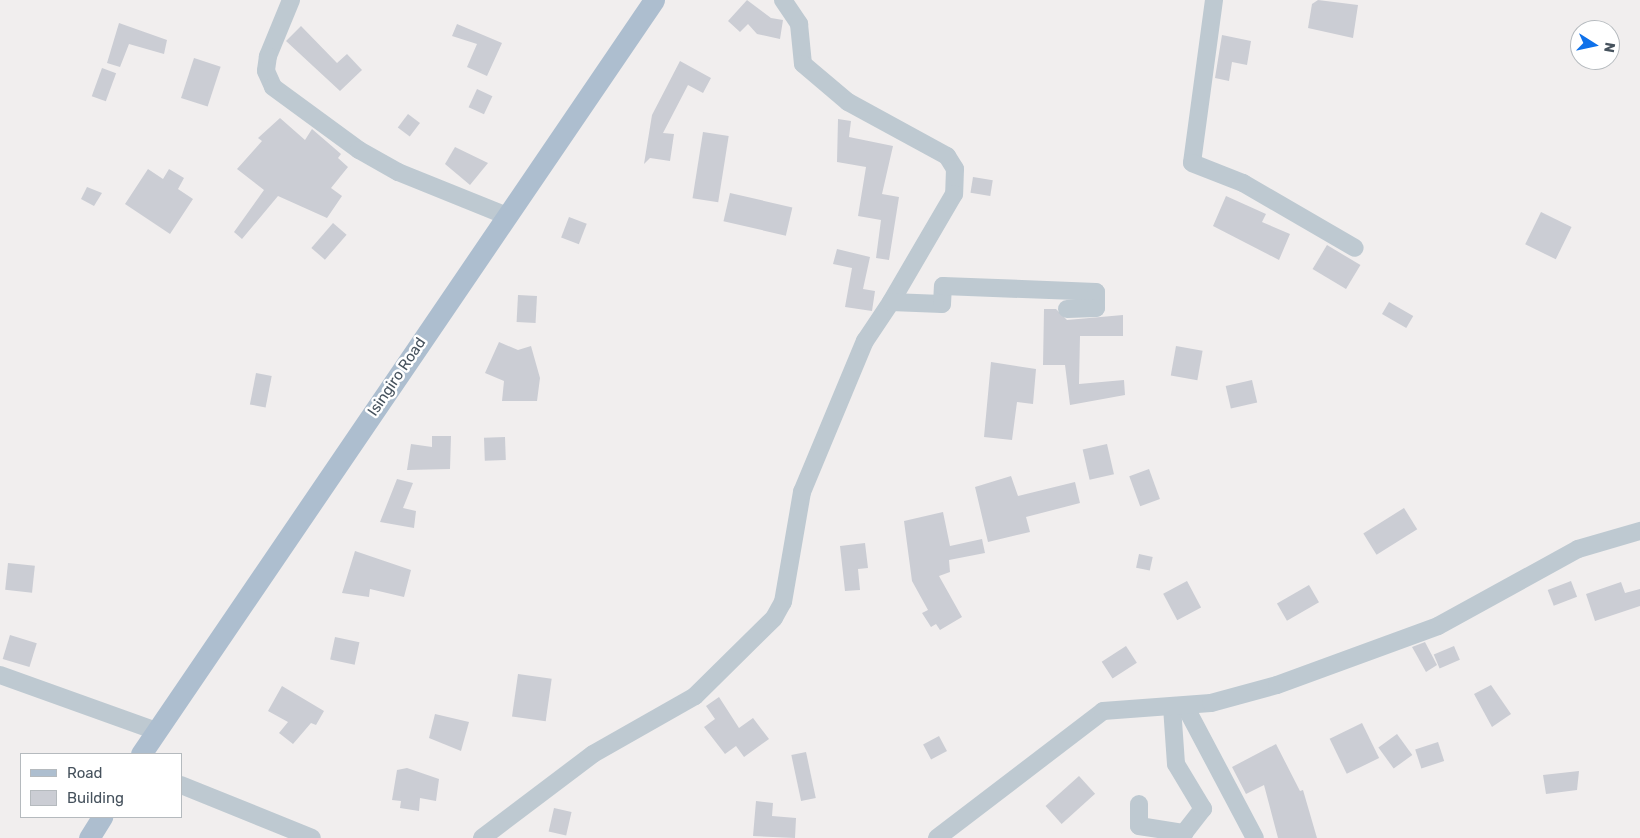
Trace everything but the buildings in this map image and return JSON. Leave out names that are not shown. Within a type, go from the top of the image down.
[{"type":"main road","name":"Isingiro Road","points":[[142,753],[654,0]]},
{"type":"main road","points":[[89,838],[101,818]]},
{"type":"street","points":[[291,0],[268,56],[266,71],[273,87],[367,155],[507,216]]},
{"type":"street","points":[[482,838],[593,754],[695,696],[774,618],[783,602],[802,492],[865,341],[891,302],[954,194],[955,169],[947,156],[848,102],[803,64],[799,24],[783,0]]},
{"type":"street","points":[[1214,0],[1192,163],[1243,183],[1355,248]]},
{"type":"street","points":[[891,302],[942,304],[943,286],[1096,292],[1096,308],[1066,309]]},
{"type":"street","points":[[937,838],[1102,712],[1179,706],[1277,685],[1379,650],[1438,626],[1578,549],[1640,530]]},
{"type":"street","points":[[0,675],[156,731]]},
{"type":"street","points":[[1138,804],[1139,826],[1184,833],[1202,809],[1176,764],[1179,706]]},
{"type":"street","points":[[1179,706],[1255,838]]},
{"type":"street","points":[[182,785],[312,838]]}]
